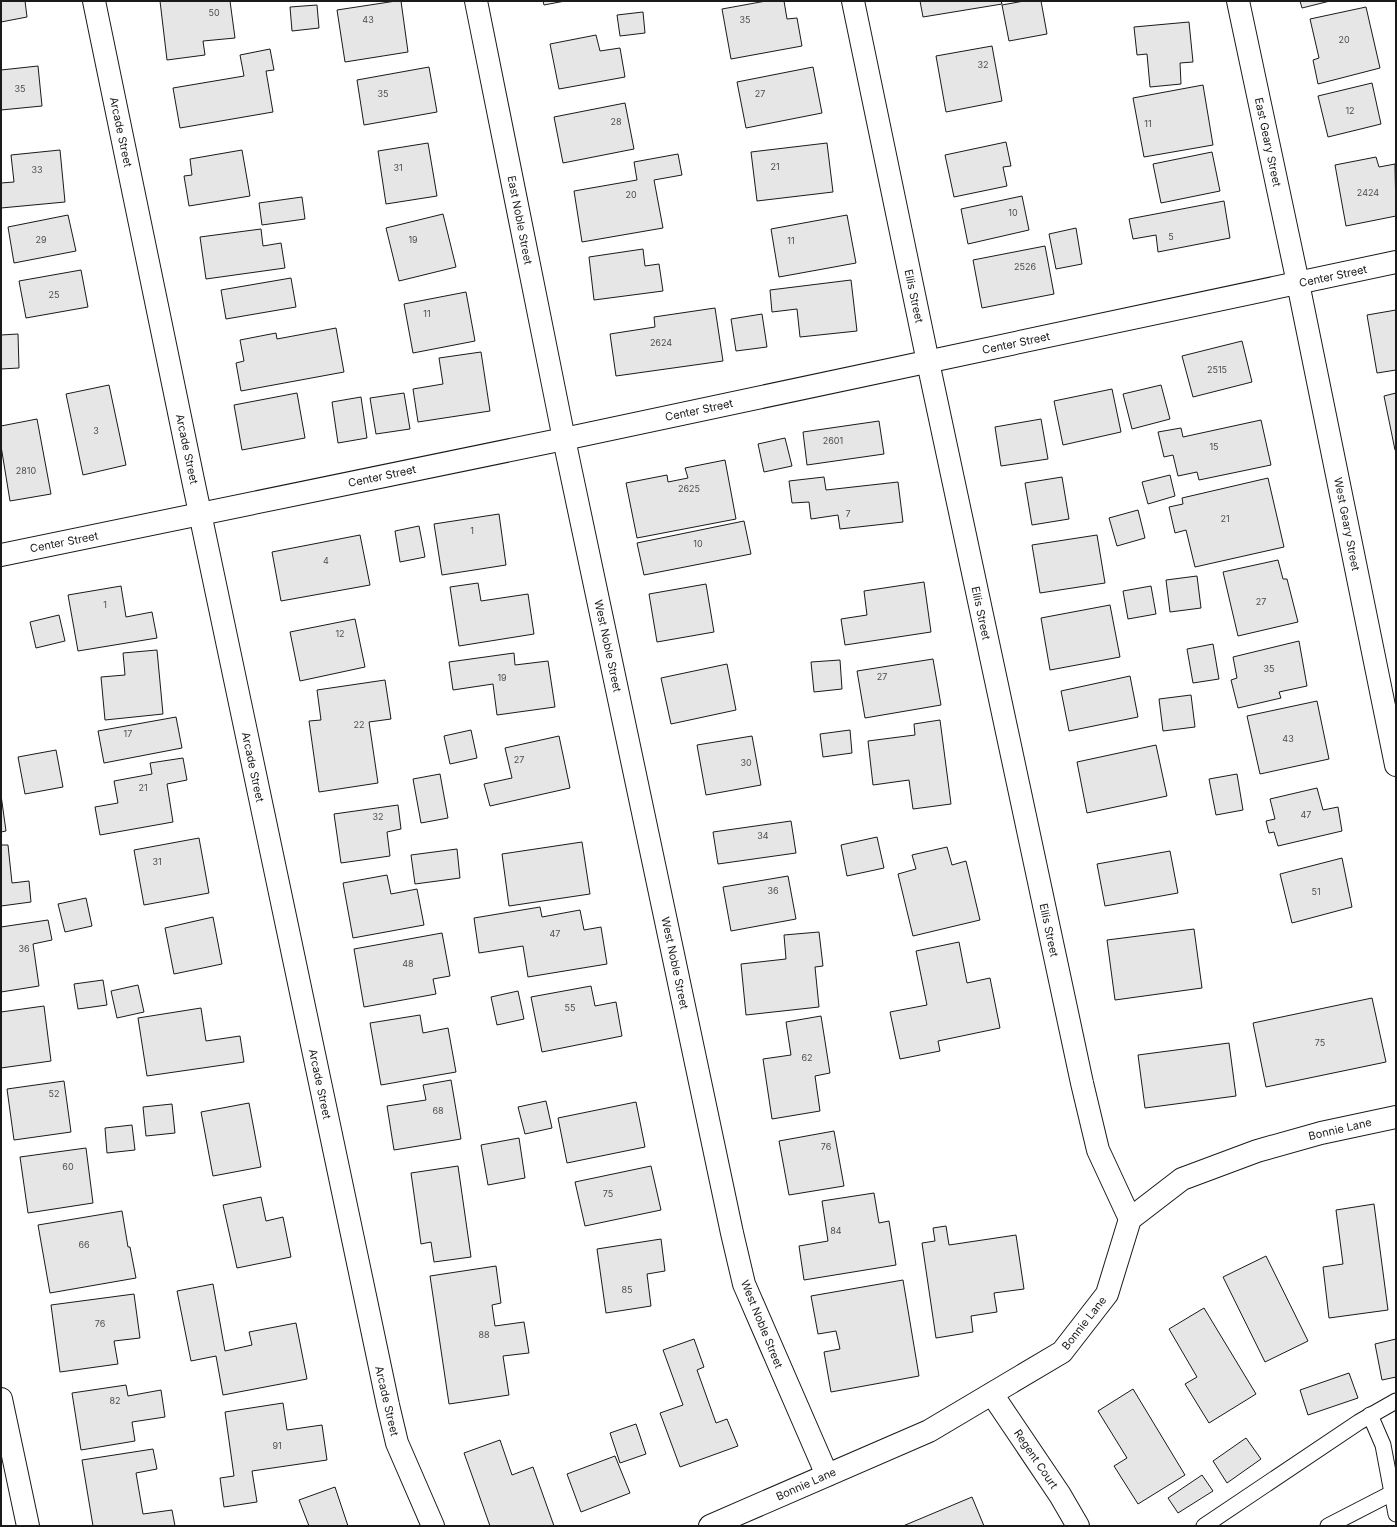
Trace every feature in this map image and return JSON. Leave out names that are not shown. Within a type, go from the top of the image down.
[{"type":"street","name":"Arcade Street","points":[[94,1],[200,514],[388,1405],[397,1443],[433,1526]]},
{"type":"street","name":"East Noble Street","points":[[476,1],[564,439]]},
{"type":"street","name":"Ellis Street","points":[[853,1],[928,362],[1098,1150],[1130,1219]]},
{"type":"street","name":"East Geary Street","points":[[1238,1],[1298,283]]},
{"type":"street","name":"Center Street","points":[[1,555],[564,439],[1396,262]]},
{"type":"street","name":"West Geary Street","points":[[1298,283],[1396,765]]},
{"type":"street","name":"West Noble Street","points":[[564,439],[730,1225],[744,1284],[826,1475]]},
{"type":"street","name":"Bonnie Lane","points":[[710,1526],[929,1431],[1062,1352],[1107,1294],[1130,1219],[1182,1179],[1257,1152],[1314,1135],[1396,1117]]},
{"type":"street","name":"Regent Court","points":[[992,1394],[1060,1495],[1078,1526]]},
{"type":"street","points":[[1,1399],[3,1424],[28,1526]]},
{"type":"lane","points":[[1206,1526],[1370,1415],[1396,1401]]},
{"type":"lane","points":[[1370,1415],[1383,1445],[1396,1514]]},
{"type":"lane","points":[[1328,1526],[1392,1493]]},
{"type":"building","points":[[1,1],[25,1],[27,17],[1,22]]},
{"type":"building","points":[[160,1],[230,1],[235,38],[203,41],[205,55],[167,60]]},
{"type":"building","points":[[401,1],[408,52],[345,62],[337,10]]},
{"type":"building","points":[[543,1],[565,1],[544,5]]},
{"type":"building","points":[[766,1],[784,1],[787,19],[797,18],[802,46],[731,59],[722,9]]},
{"type":"building","points":[[920,1],[1001,1],[1002,4],[923,17]]},
{"type":"building","points":[[1024,1],[1041,1],[1047,34],[1009,41],[1002,5]]},
{"type":"building","points":[[1300,1],[1330,1],[1302,8]]},
{"type":"building","points":[[317,5],[319,28],[292,31],[290,7]]},
{"type":"building","points":[[1366,7],[1380,68],[1318,84],[1313,60],[1319,58],[1310,19]]},
{"type":"building","points":[[643,12],[645,33],[620,36],[617,15]]},
{"type":"building","points":[[1189,22],[1193,62],[1180,63],[1181,84],[1150,87],[1147,54],[1137,55],[1134,27]]},
{"type":"building","points":[[596,35],[600,51],[620,48],[625,77],[559,89],[550,44]]},
{"type":"building","points":[[992,46],[1002,101],[946,112],[936,56]]},
{"type":"building","points":[[270,49],[274,70],[266,71],[273,112],[180,128],[173,88],[244,76],[240,55]]},
{"type":"building","points":[[38,66],[42,106],[1,110],[1,70]]},
{"type":"building","points":[[429,67],[437,112],[364,125],[357,80]]},
{"type":"building","points":[[813,67],[822,113],[746,128],[737,82]]},
{"type":"building","points":[[1372,83],[1381,124],[1328,137],[1318,96]]},
{"type":"building","points":[[1203,85],[1213,145],[1144,157],[1133,98]]},
{"type":"building","points":[[625,103],[634,149],[563,163],[554,117]]},
{"type":"building","points":[[1006,142],[1011,166],[1003,167],[1007,186],[954,197],[945,155]]},
{"type":"building","points":[[428,143],[437,196],[386,204],[378,151]]},
{"type":"building","points":[[827,143],[833,192],[757,201],[751,152]]},
{"type":"building","points":[[60,150],[65,202],[1,208],[1,183],[14,182],[11,155]]},
{"type":"building","points":[[242,150],[250,196],[189,206],[184,176],[192,175],[190,159]]},
{"type":"building","points":[[1212,152],[1220,191],[1161,203],[1153,164]]},
{"type":"building","points":[[678,154],[682,175],[654,180],[663,228],[582,242],[574,191],[637,180],[634,162]]},
{"type":"building","points":[[1376,157],[1379,167],[1395,164],[1396,216],[1346,226],[1335,165]]},
{"type":"building","points":[[1022,196],[1029,230],[968,244],[961,209]]},
{"type":"building","points":[[302,197],[305,219],[262,225],[259,203]]},
{"type":"building","points":[[1224,201],[1230,238],[1158,252],[1156,235],[1133,239],[1129,219]]},
{"type":"building","points":[[443,214],[456,267],[399,281],[386,228]]},
{"type":"building","points":[[68,215],[76,251],[14,263],[8,227]]},
{"type":"building","points":[[847,215],[856,263],[779,277],[771,229]]},
{"type":"building","points":[[1076,228],[1082,264],[1056,269],[1049,234]]},
{"type":"building","points":[[261,229],[263,246],[281,243],[285,268],[206,279],[200,237]]},
{"type":"building","points":[[1045,246],[1054,294],[982,308],[973,260]]},
{"type":"building","points":[[643,249],[645,266],[659,264],[663,291],[594,300],[589,257]]},
{"type":"building","points":[[81,270],[88,307],[26,318],[19,281]]},
{"type":"building","points":[[291,278],[296,307],[226,319],[221,290]]},
{"type":"building","points":[[851,280],[857,331],[800,337],[797,309],[772,312],[770,290]]},
{"type":"building","points":[[466,292],[475,341],[413,353],[404,304]]},
{"type":"building","points":[[715,308],[723,361],[616,376],[610,334],[655,327],[654,317]]},
{"type":"building","points":[[1396,310],[1396,370],[1377,373],[1367,315]]},
{"type":"building","points":[[762,314],[767,347],[736,351],[731,319]]},
{"type":"building","points":[[336,328],[344,372],[241,391],[236,363],[244,361],[240,340],[276,333],[277,339]]},
{"type":"building","points":[[18,334],[19,368],[1,369],[1,335]]},
{"type":"building","points":[[1242,341],[1252,382],[1193,397],[1182,356]]},
{"type":"building","points":[[481,352],[490,411],[418,422],[413,389],[443,384],[439,358]]},
{"type":"building","points":[[109,385],[126,465],[83,475],[66,394]]},
{"type":"building","points":[[1161,385],[1170,419],[1132,429],[1123,394]]},
{"type":"building","points":[[1112,389],[1121,432],[1063,445],[1054,401]]},
{"type":"building","points":[[297,393],[305,438],[242,450],[234,405]]},
{"type":"building","points":[[404,393],[410,429],[376,434],[370,398]]},
{"type":"building","points":[[1396,393],[1396,450],[1395,450],[1384,396]]},
{"type":"building","points":[[361,397],[367,438],[338,443],[332,402]]},
{"type":"building","points":[[37,419],[51,494],[10,501],[1,446],[1,426]]},
{"type":"building","points":[[1041,419],[1048,459],[1001,466],[995,427]]},
{"type":"building","points":[[1261,420],[1271,465],[1199,480],[1197,472],[1178,476],[1173,455],[1164,457],[1158,432],[1181,428],[1183,437]]},
{"type":"building","points":[[879,421],[884,454],[807,465],[803,432]]},
{"type":"building","points":[[785,438],[792,466],[764,472],[758,444]]},
{"type":"building","points":[[725,460],[736,519],[637,538],[626,483],[667,475],[668,482],[688,478],[685,468]]},
{"type":"building","points":[[1170,475],[1175,496],[1148,504],[1142,482]]},
{"type":"building","points":[[824,477],[826,490],[898,482],[903,522],[840,529],[838,515],[811,519],[809,502],[792,503],[789,481]]},
{"type":"building","points":[[1062,477],[1069,519],[1032,525],[1025,483]]},
{"type":"building","points":[[1268,478],[1284,547],[1195,567],[1186,530],[1175,533],[1169,507],[1183,504],[1182,498]]},
{"type":"building","points":[[1138,510],[1145,538],[1117,546],[1109,518]]},
{"type":"building","points":[[499,514],[506,565],[442,575],[434,524]]},
{"type":"building","points":[[744,521],[751,554],[644,575],[637,543]]},
{"type":"building","points":[[419,526],[425,557],[400,562],[395,531]]},
{"type":"building","points":[[360,535],[370,585],[281,601],[272,552]]},
{"type":"building","points":[[1097,535],[1105,583],[1040,593],[1032,545]]},
{"type":"building","points":[[1278,560],[1283,579],[1287,579],[1298,622],[1238,636],[1223,572]]},
{"type":"building","points":[[1197,576],[1201,608],[1170,612],[1166,580]]},
{"type":"building","points":[[924,582],[931,632],[845,645],[841,619],[867,615],[864,591]]},
{"type":"building","points":[[478,583],[481,601],[528,594],[534,634],[459,646],[450,587]]},
{"type":"building","points":[[706,584],[714,632],[657,642],[649,594]]},
{"type":"building","points":[[121,586],[126,617],[152,612],[157,638],[78,651],[68,595]]},
{"type":"building","points":[[1151,586],[1156,614],[1128,619],[1123,591]]},
{"type":"building","points":[[1110,605],[1120,657],[1050,670],[1041,618]]},
{"type":"building","points":[[59,615],[65,641],[36,648],[30,622]]},
{"type":"building","points":[[355,619],[365,667],[300,681],[290,632]]},
{"type":"building","points":[[1299,641],[1307,686],[1279,692],[1281,698],[1238,708],[1231,680],[1237,678],[1233,657]]},
{"type":"building","points":[[1213,644],[1219,679],[1193,683],[1187,649]]},
{"type":"building","points":[[157,650],[163,714],[105,720],[101,677],[125,675],[123,653]]},
{"type":"building","points":[[514,653],[515,665],[548,661],[555,707],[497,715],[493,684],[453,690],[449,662]]},
{"type":"building","points":[[933,659],[941,705],[865,718],[857,671]]},
{"type":"building","points":[[840,660],[842,689],[814,692],[811,662]]},
{"type":"building","points":[[727,664],[736,710],[671,724],[661,678]]},
{"type":"building","points":[[1130,676],[1138,717],[1069,731],[1061,691]]},
{"type":"building","points":[[385,680],[391,719],[369,722],[378,783],[319,792],[309,721],[321,720],[317,690]]},
{"type":"building","points":[[1191,695],[1195,727],[1163,731],[1159,699]]},
{"type":"building","points":[[1317,701],[1329,759],[1260,774],[1247,716]]},
{"type":"building","points":[[176,717],[182,748],[104,763],[98,731]]},
{"type":"building","points":[[940,720],[951,804],[913,809],[909,780],[873,785],[868,741],[915,735],[914,724]]},
{"type":"building","points":[[471,730],[477,758],[450,764],[444,736]]},
{"type":"building","points":[[850,730],[852,753],[823,757],[820,734]]},
{"type":"building","points":[[559,736],[570,788],[490,806],[484,784],[512,778],[505,748]]},
{"type":"building","points":[[752,736],[761,785],[706,795],[697,745]]},
{"type":"building","points":[[1156,745],[1167,796],[1087,813],[1077,762]]},
{"type":"building","points":[[56,750],[63,787],[25,794],[18,757]]},
{"type":"building","points":[[183,758],[187,780],[167,784],[173,822],[100,835],[95,807],[118,803],[114,781],[152,774],[150,763]]},
{"type":"building","points":[[440,774],[448,818],[421,823],[413,779]]},
{"type":"building","points":[[1237,774],[1243,810],[1216,815],[1209,779]]},
{"type":"building","points":[[1317,788],[1323,810],[1338,807],[1342,831],[1278,846],[1274,832],[1269,833],[1266,821],[1275,819],[1270,799]]},
{"type":"building","points":[[1,795],[6,831],[1,832]]},
{"type":"building","points":[[398,805],[401,829],[387,832],[390,856],[341,863],[334,814]]},
{"type":"building","points":[[791,821],[796,853],[718,864],[713,832]]},
{"type":"building","points":[[877,837],[884,868],[847,876],[841,845]]},
{"type":"building","points":[[199,838],[209,893],[144,905],[134,850]]},
{"type":"building","points":[[582,842],[590,894],[509,906],[502,854]]},
{"type":"building","points":[[1,845],[8,845],[12,883],[29,881],[31,902],[1,906]]},
{"type":"building","points":[[947,847],[952,865],[966,861],[980,920],[913,936],[898,874],[916,869],[912,855]]},
{"type":"building","points":[[457,849],[460,878],[415,884],[411,855]]},
{"type":"building","points":[[1170,851],[1178,893],[1105,906],[1097,864]]},
{"type":"building","points":[[1342,858],[1352,907],[1292,923],[1280,874]]},
{"type":"building","points":[[387,875],[391,894],[417,889],[424,925],[353,938],[343,883]]},
{"type":"building","points":[[788,876],[796,919],[731,931],[723,887]]},
{"type":"building","points":[[86,898],[92,926],[65,932],[58,904]]},
{"type":"building","points":[[540,907],[542,917],[580,910],[584,930],[601,927],[607,964],[528,977],[523,946],[479,953],[474,918]]},
{"type":"building","points":[[213,917],[222,964],[174,974],[165,928]]},
{"type":"building","points":[[48,920],[52,940],[33,944],[39,986],[1,992],[1,927]]},
{"type":"building","points":[[1194,929],[1202,988],[1115,1000],[1107,940]]},
{"type":"building","points":[[819,932],[823,966],[815,967],[819,1007],[746,1015],[741,964],[786,959],[784,935]]},
{"type":"building","points":[[442,933],[450,976],[433,979],[436,994],[364,1007],[354,949]]},
{"type":"building","points":[[959,942],[967,983],[990,978],[1000,1028],[938,1041],[940,1051],[900,1059],[890,1012],[927,1005],[916,951]]},
{"type":"building","points":[[103,980],[107,1005],[78,1009],[74,984]]},
{"type":"building","points":[[138,985],[144,1012],[117,1018],[111,991]]},
{"type":"building","points":[[591,986],[595,1006],[616,1002],[622,1036],[542,1052],[531,997]]},
{"type":"building","points":[[518,991],[524,1019],[497,1025],[491,997]]},
{"type":"building","points":[[1372,998],[1386,1062],[1266,1087],[1253,1023]]},
{"type":"building","points":[[44,1006],[51,1061],[1,1068],[1,1012]]},
{"type":"building","points":[[201,1008],[206,1041],[240,1036],[244,1062],[147,1076],[138,1018]]},
{"type":"building","points":[[420,1015],[423,1033],[448,1028],[456,1072],[381,1085],[370,1023]]},
{"type":"building","points":[[821,1016],[830,1073],[815,1076],[820,1111],[772,1119],[763,1059],[791,1055],[786,1022]]},
{"type":"building","points":[[1229,1043],[1236,1096],[1145,1108],[1138,1055]]},
{"type":"building","points":[[451,1080],[461,1139],[394,1150],[387,1106],[426,1100],[423,1085]]},
{"type":"building","points":[[64,1081],[71,1132],[14,1140],[7,1089]]},
{"type":"building","points":[[546,1101],[552,1128],[525,1134],[518,1107]]},
{"type":"building","points":[[636,1102],[645,1147],[567,1163],[558,1118]]},
{"type":"building","points":[[249,1103],[261,1167],[213,1176],[201,1112]]},
{"type":"building","points":[[172,1104],[175,1133],[146,1136],[143,1107]]},
{"type":"building","points":[[132,1125],[135,1150],[107,1153],[105,1128]]},
{"type":"building","points":[[834,1131],[844,1186],[789,1195],[779,1141]]},
{"type":"building","points":[[519,1138],[525,1178],[488,1185],[481,1145]]},
{"type":"building","points":[[86,1148],[93,1203],[28,1213],[20,1157]]},
{"type":"building","points":[[458,1166],[471,1257],[434,1262],[431,1242],[421,1244],[411,1173]]},
{"type":"building","points":[[651,1166],[661,1210],[585,1226],[575,1182]]},
{"type":"building","points":[[874,1193],[879,1223],[889,1221],[896,1265],[804,1280],[799,1246],[828,1241],[822,1201]]},
{"type":"building","points":[[261,1197],[266,1221],[283,1217],[291,1257],[237,1268],[223,1205]]},
{"type":"building","points":[[1374,1204],[1388,1310],[1329,1318],[1323,1267],[1343,1264],[1336,1210]]},
{"type":"building","points":[[122,1211],[128,1247],[130,1247],[136,1278],[50,1293],[38,1225]]},
{"type":"building","points":[[946,1226],[949,1245],[1016,1235],[1024,1289],[994,1293],[997,1312],[971,1316],[973,1332],[936,1338],[922,1243],[935,1241],[933,1228]]},
{"type":"building","points":[[661,1239],[665,1271],[647,1274],[651,1306],[606,1313],[597,1249]]},
{"type":"building","points":[[1266,1256],[1308,1341],[1265,1362],[1223,1277]]},
{"type":"building","points":[[496,1266],[501,1303],[492,1305],[495,1326],[524,1322],[529,1353],[503,1356],[509,1395],[449,1404],[430,1276]]},
{"type":"building","points":[[903,1280],[919,1376],[831,1392],[824,1352],[840,1349],[836,1331],[818,1334],[811,1296]]},
{"type":"building","points":[[213,1284],[225,1351],[252,1345],[249,1332],[296,1323],[307,1379],[223,1395],[216,1356],[191,1361],[177,1291]]},
{"type":"building","points":[[134,1294],[140,1338],[114,1341],[118,1364],[60,1372],[51,1305]]},
{"type":"building","points":[[1204,1308],[1256,1394],[1209,1423],[1185,1384],[1197,1377],[1169,1329]]},
{"type":"building","points":[[694,1339],[704,1367],[697,1370],[716,1423],[727,1419],[738,1446],[680,1467],[660,1413],[683,1405],[663,1350]]},
{"type":"building","points":[[1396,1339],[1396,1377],[1382,1380],[1375,1344]]},
{"type":"building","points":[[1349,1373],[1358,1398],[1308,1415],[1300,1390]]},
{"type":"building","points":[[126,1385],[128,1396],[161,1390],[165,1417],[132,1422],[135,1441],[81,1450],[72,1393]]},
{"type":"building","points":[[1133,1389],[1185,1475],[1138,1504],[1114,1466],[1127,1458],[1098,1411]]},
{"type":"building","points":[[283,1403],[287,1430],[322,1425],[327,1460],[252,1471],[257,1502],[224,1507],[220,1478],[234,1476],[225,1412]]},
{"type":"building","points":[[636,1424],[646,1454],[620,1463],[610,1433]]},
{"type":"building","points":[[1246,1438],[1261,1459],[1227,1483],[1213,1461]]},
{"type":"building","points":[[500,1440],[512,1475],[533,1467],[554,1526],[490,1526],[464,1453]]},
{"type":"building","points":[[153,1449],[157,1469],[136,1473],[143,1514],[172,1510],[175,1526],[93,1526],[82,1460]]},
{"type":"building","points":[[615,1456],[630,1493],[581,1512],[567,1474]]},
{"type":"building","points":[[1202,1475],[1213,1491],[1178,1513],[1168,1498]]},
{"type":"building","points":[[335,1487],[348,1526],[309,1526],[299,1500]]},
{"type":"building","points":[[972,1497],[984,1526],[903,1526]]}]
